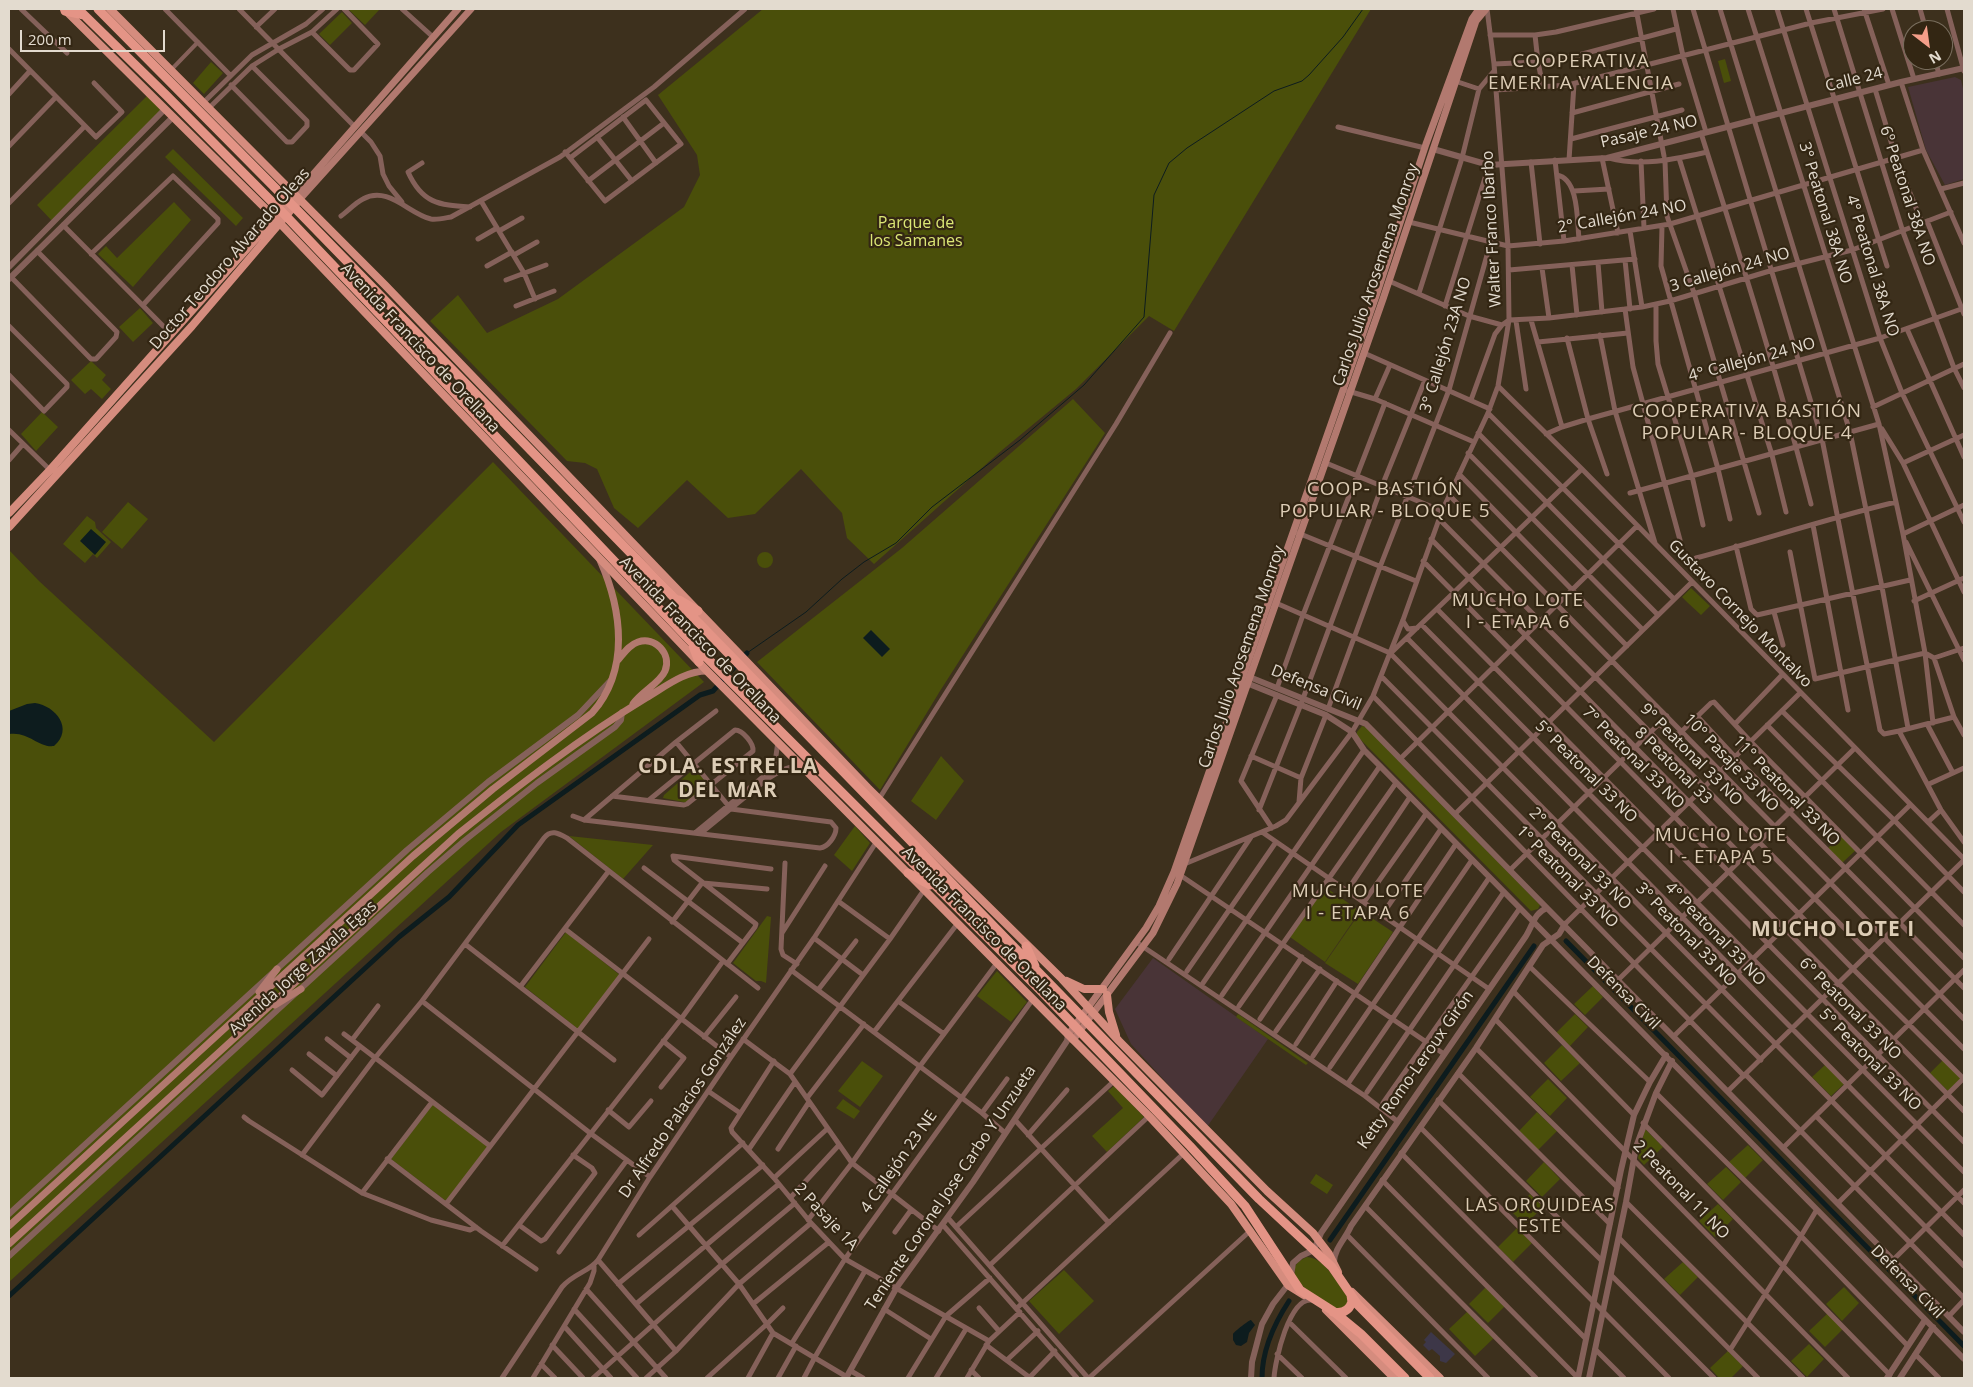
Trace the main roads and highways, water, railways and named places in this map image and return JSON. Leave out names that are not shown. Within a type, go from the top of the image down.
[{"type":"highway","name":"Avenida Francisco de Orellana","points":[[98,9],[294,201],[669,594],[735,656],[1040,975],[1259,1199],[1312,1251],[1332,1267],[1363,1310],[1430,1378]]},
{"type":"highway","points":[[64,10],[81,12]]},
{"type":"highway","name":"Avenida Francisco de Orellana","points":[[81,12],[166,94],[280,217],[691,641],[713,672],[941,891],[1236,1194],[1254,1218],[1290,1281],[1361,1334],[1405,1378]]},
{"type":"highway","points":[[669,594],[698,611]]},
{"type":"highway","points":[[691,641],[698,662]]},
{"type":"highway","points":[[908,874],[941,891]]},
{"type":"highway","points":[[1026,946],[1040,975]]},
{"type":"highway","points":[[1333,1312],[1341,1313],[1349,1308],[1352,1299],[1346,1286]]},
{"type":"main road","name":"Avenida Francisco de Orellana","points":[[110,9],[206,105],[294,201],[698,611],[735,656]]},
{"type":"main road","name":"Doctor Teodoro Alvarado Oleas","points":[[9,527],[173,346],[280,217],[357,129],[432,37],[458,9]]},
{"type":"main road","name":"Doctor Teodoro Alvarado Oleas","points":[[357,129],[471,9]]},
{"type":"main road","name":"Carlos Julio Arosemena Monroy","points":[[1069,1038],[1091,1011],[1139,944],[1153,932],[1166,909],[1347,390],[1472,19],[1479,9]]},
{"type":"main road","name":"Carlos Julio Arosemena Monroy","points":[[1245,679],[1276,603],[1296,533],[1326,463],[1347,390],[1364,354],[1409,222],[1430,147],[1476,21],[1486,9]]},
{"type":"main road","name":"Avenida Francisco de Orellana","points":[[64,10],[165,110],[280,217],[599,558],[698,662],[713,672]]},
{"type":"main road","name":"Doctor Teodoro Alvarado Oleas","points":[[9,513],[280,217]]},
{"type":"main road","name":"Avenida Jorge Zavala Egas","points":[[9,1226],[450,824],[519,769],[583,722],[601,703],[614,678],[617,660],[618,616],[611,585],[599,558]]},
{"type":"main road","points":[[617,660],[632,644],[644,640],[659,646],[665,655],[667,665],[663,674],[640,695],[631,707]]},
{"type":"main road","name":"Avenida Francisco de Orellana","points":[[748,670],[1026,946],[1062,979],[1119,1041],[1267,1191],[1318,1239],[1334,1262],[1346,1286],[1440,1378]]},
{"type":"main road","name":"Avenida Jorge Zavala Egas","points":[[9,1244],[458,834],[532,776],[622,712],[688,674],[713,672]]},
{"type":"main road","name":"Avenida Francisco de Orellana","points":[[730,688],[778,742],[1148,1116],[1231,1204],[1290,1281]]},
{"type":"main road","points":[[250,1006],[277,968]]},
{"type":"main road","points":[[1062,979],[1084,989],[1105,992],[1110,1019],[1119,1041]]},
{"type":"main road","points":[[258,1016],[301,989]]},
{"type":"main road","points":[[46,1192],[44,1201],[48,1204],[55,1202]]},
{"type":"main road","points":[[29,1208],[35,1207],[40,1210],[37,1218]]},
{"type":"main road","name":"Avenida Francisco de Orellana","points":[[1314,1300],[1394,1378]]},
{"type":"waterway","points":[[747,653],[806,612],[864,562],[896,543],[932,507],[1020,440],[1084,385],[1144,317],[1154,195],[1169,163],[1187,148],[1274,91],[1302,81],[1343,37],[1363,9]]},
{"type":"waterway","points":[[9,1296],[399,937],[449,897],[518,825],[700,695],[713,691],[747,653]]},
{"type":"waterway","points":[[1566,941],[1964,1346]]},
{"type":"waterway","points":[[1330,1240],[1534,946]]},
{"type":"waterway","points":[[1262,1378],[1264,1357],[1270,1338],[1278,1319],[1289,1301]]},
{"type":"district","name":"COOPERATIVA EMERITA VALENCIA","points":[[1581,73]]},
{"type":"district","name":"COOPERATIVA BASTIÓN POPULAR - BLOQUE 4","points":[[1747,423]]},
{"type":"district","name":"COOP- BASTIÓN POPULAR - BLOQUE 5","points":[[1385,501]]},
{"type":"district","name":"MUCHO LOTE I - ETAPA 6","points":[[1518,612]]},
{"type":"district","name":"CDLA. ESTRELLA DEL MAR","points":[[728,779]]},
{"type":"district","name":"MUCHO LOTE I - ETAPA 5","points":[[1721,847]]},
{"type":"district","name":"MUCHO LOTE I - ETAPA 6","points":[[1358,903]]},
{"type":"district","name":"MUCHO LOTE I","points":[[1833,930]]},
{"type":"district","name":"LAS ORQUIDEAS ESTE","points":[[1540,1216]]},
{"type":"park label","name":"Parque de los Samanes","points":[[916,232]]}]
